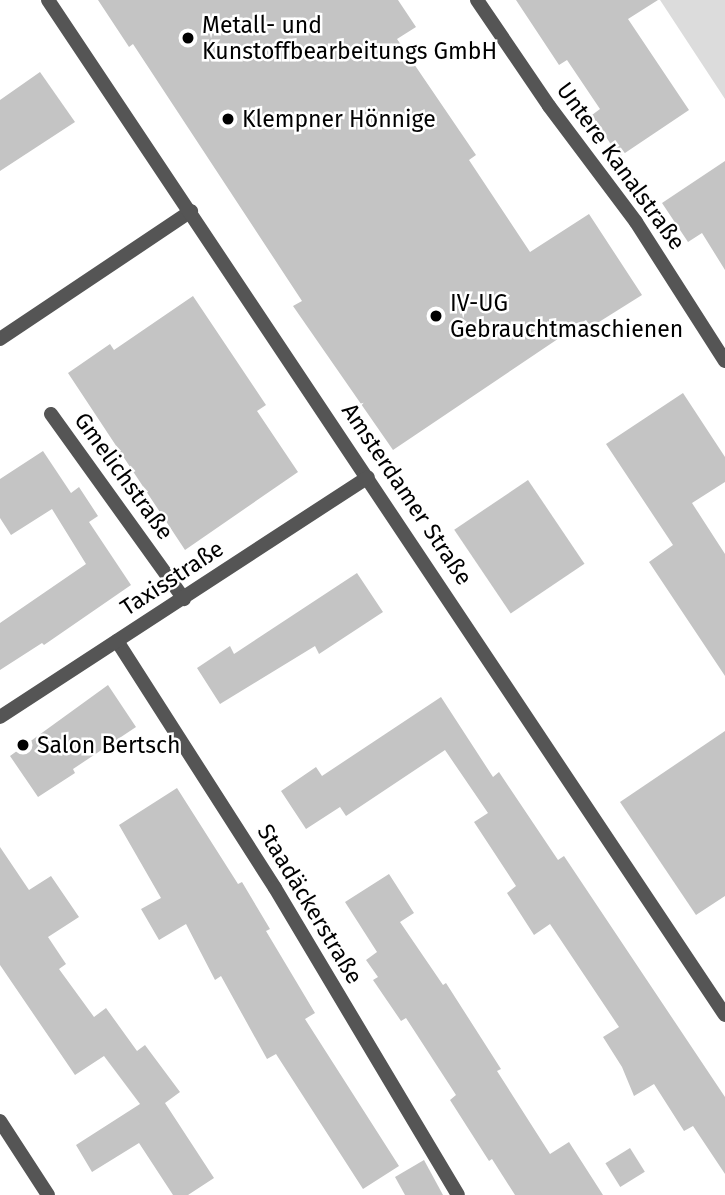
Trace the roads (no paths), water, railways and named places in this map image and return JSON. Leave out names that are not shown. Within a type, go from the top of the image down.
[{"type":"street","name":"Amsterdamer Straße","points":[[48,0],[725,1016]]},
{"type":"street","name":"Untere Kanalstraße","points":[[477,0],[549,106],[636,222],[725,361]]},
{"type":"street","points":[[0,339],[191,211]]},
{"type":"street","name":"Gmelichstraße","points":[[51,414],[184,598]]},
{"type":"street","name":"Taxisstraße","points":[[0,717],[368,477]]},
{"type":"street","name":"Staadäckerstraße","points":[[117,641],[275,888],[458,1195]]},
{"type":"street","points":[[0,1121],[48,1195]]},
{"type":"place","name":"Metall- und Kunstoffbearbeitungs GmbH","points":[[188,38]]},
{"type":"place","name":"Klempner Hönnige","points":[[228,119]]},
{"type":"place","name":"IV-UG Gebrauchtmaschienen","points":[[436,316]]},
{"type":"place","name":"Salon Bertsch","points":[[23,745]]}]
